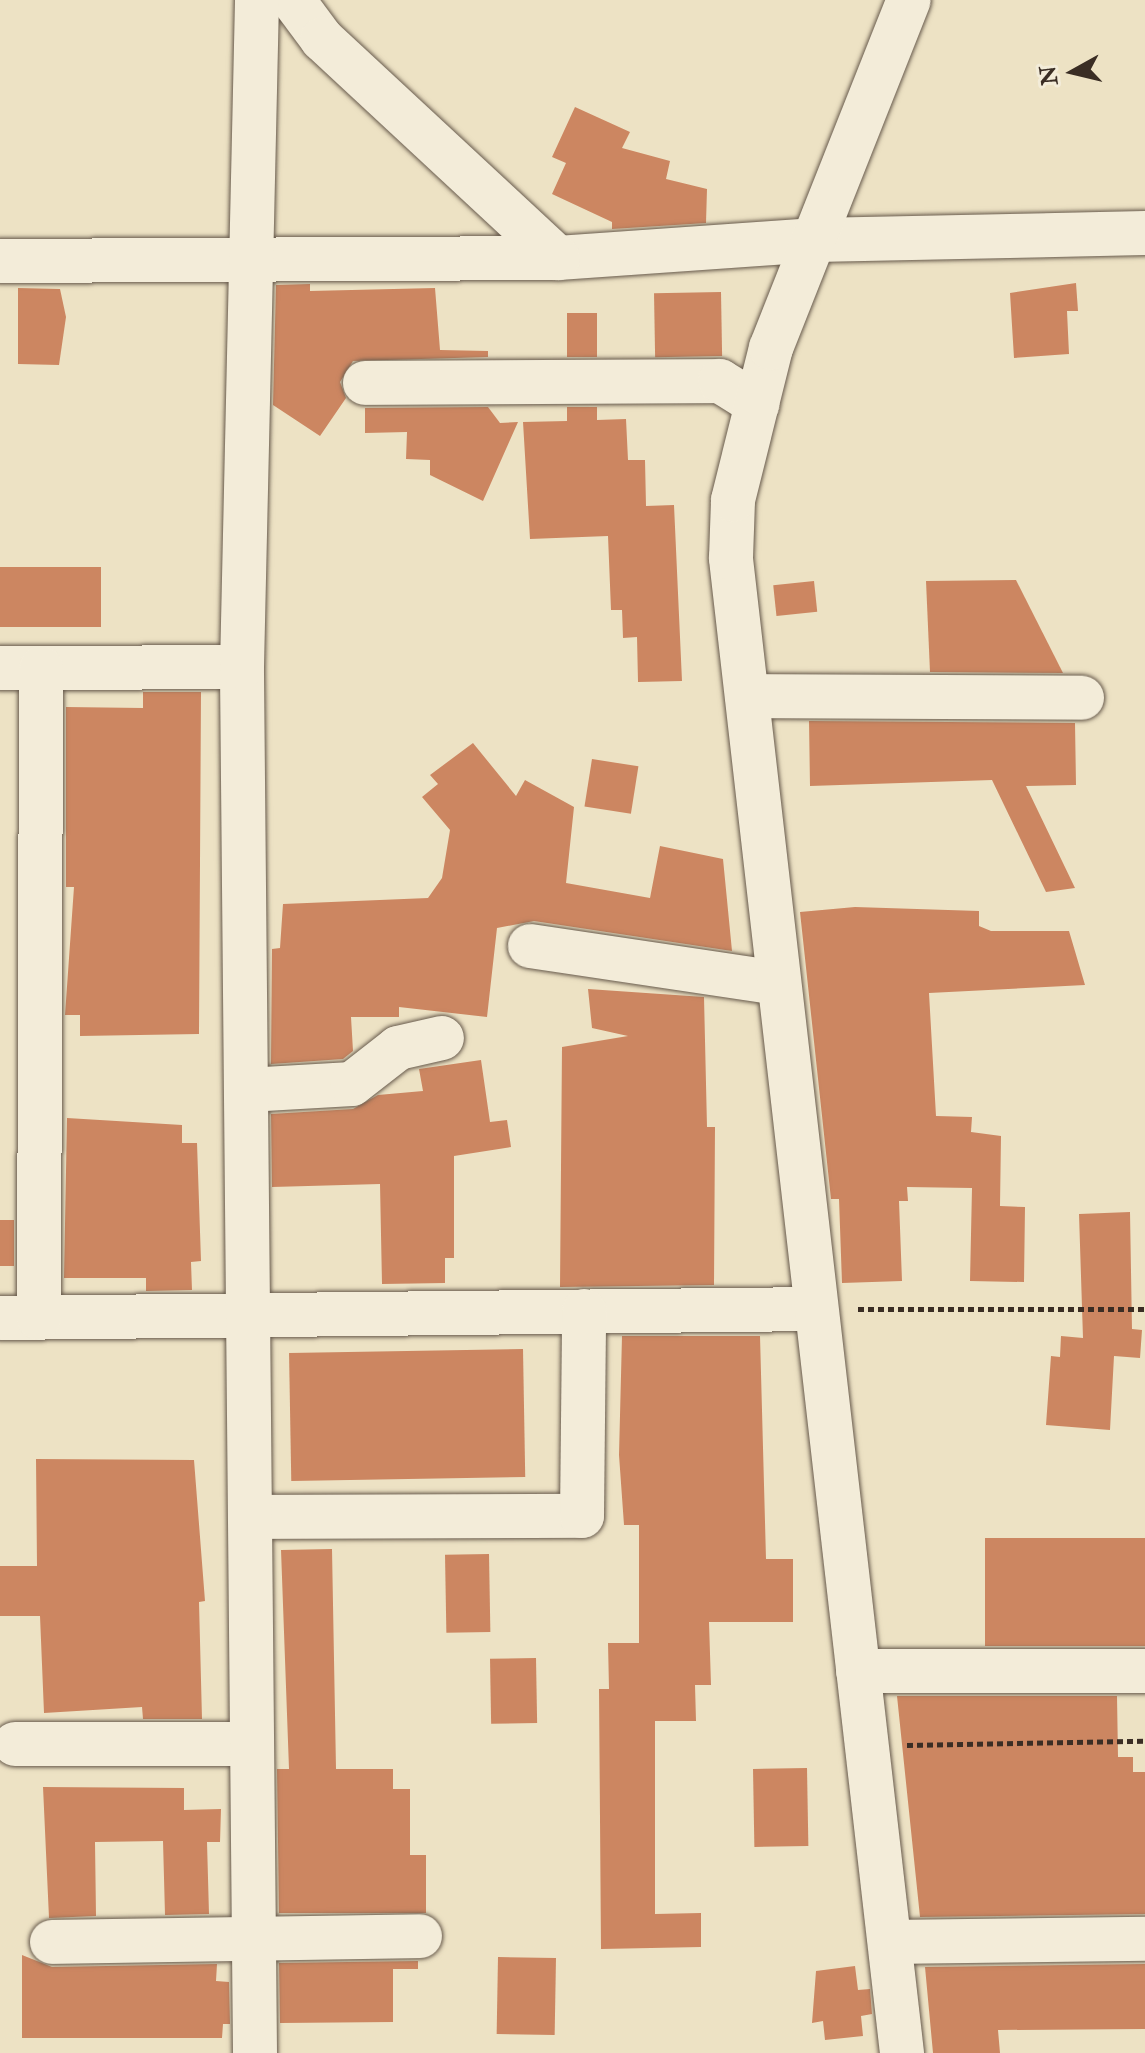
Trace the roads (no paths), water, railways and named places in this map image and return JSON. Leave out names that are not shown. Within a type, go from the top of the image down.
[{"type":"street","points":[[255,2053],[251,1744],[253,1517],[242,667],[247,258],[257,0]]},
{"type":"street","points":[[293,0],[322,39],[558,258]]},
{"type":"street","points":[[902,2053],[731,558],[733,500],[757,404],[815,240],[909,0]]},
{"type":"street","points":[[0,261],[558,258],[815,240],[1145,233]]},
{"type":"street","points":[[365,383],[720,381],[757,404]]},
{"type":"street","points":[[242,667],[21,668],[20,1318],[250,1312],[815,1309]]},
{"type":"street","points":[[747,696],[1082,698]]},
{"type":"street","points":[[530,946],[778,983]]},
{"type":"street","points":[[247,1090],[352,1084],[398,1048],[442,1038]]},
{"type":"street","points":[[253,1517],[582,1516],[584,1311]]},
{"type":"street","points":[[858,1671],[1145,1671]]},
{"type":"street","points":[[15,1744],[251,1744]]},
{"type":"street","points":[[52,1942],[420,1936]]},
{"type":"street","points":[[890,1942],[1145,1939]]}]
